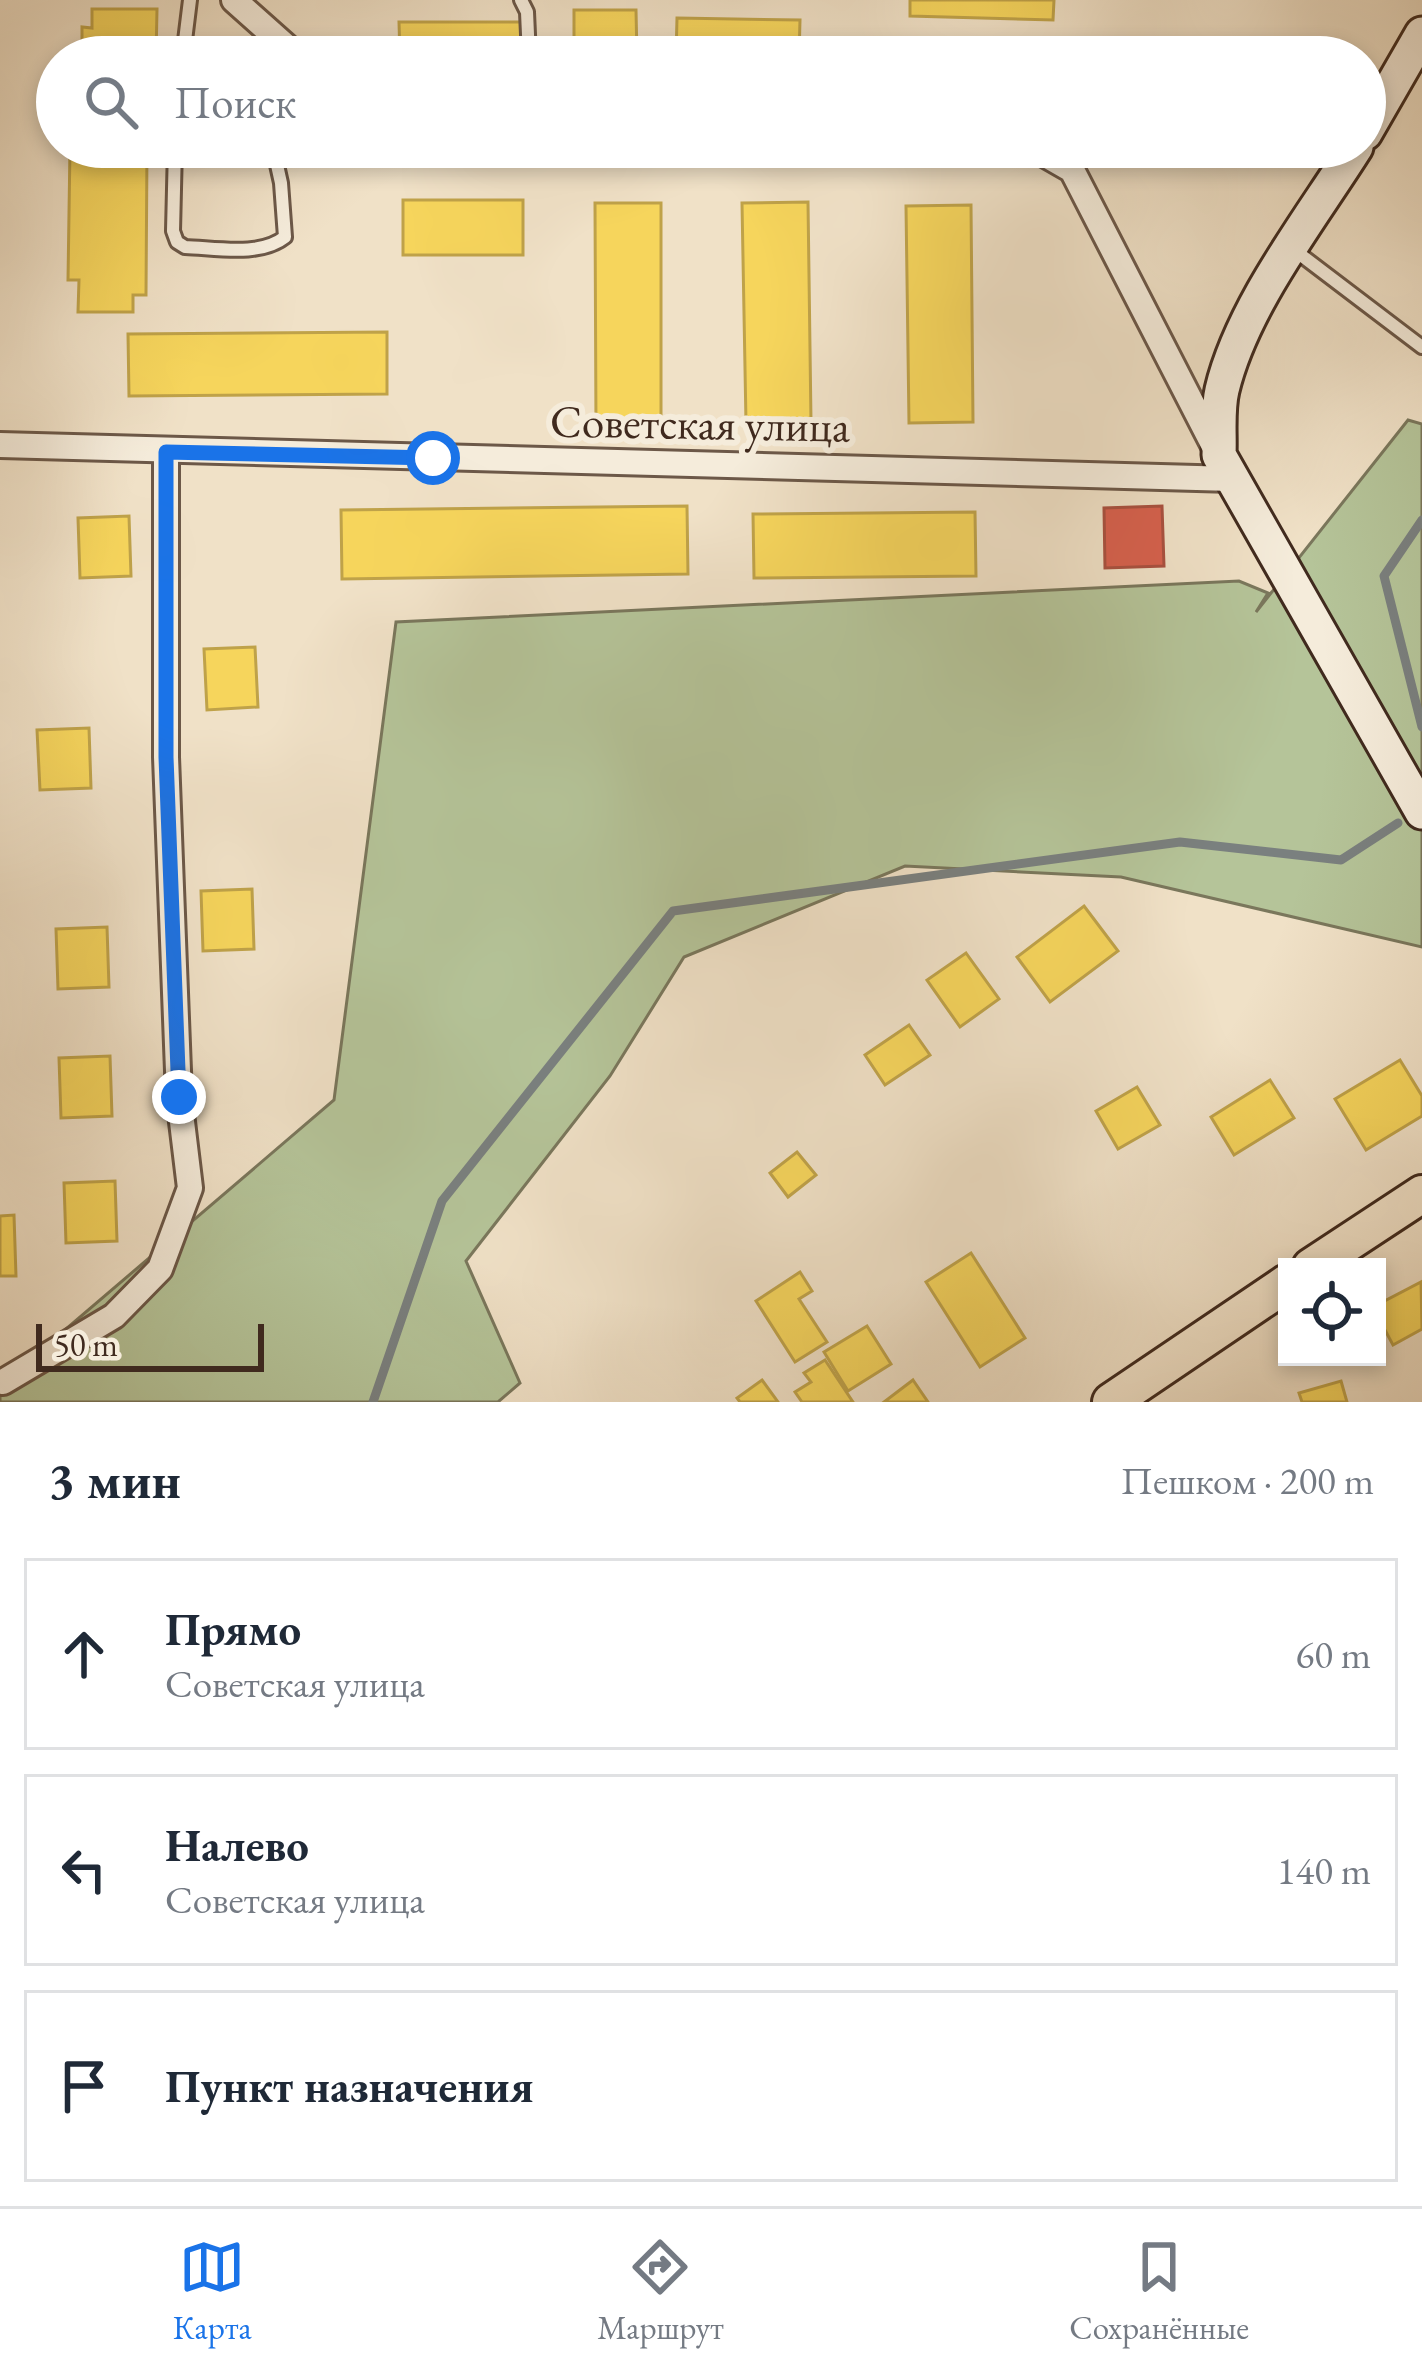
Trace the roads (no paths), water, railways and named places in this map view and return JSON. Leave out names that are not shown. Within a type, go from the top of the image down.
[{"type":"main road","points":[[1325,1258],[1422,1194]]},
{"type":"main road","points":[[1111,1402],[1278,1289]]},
{"type":"street","points":[[234,0],[274,36]]},
{"type":"street","points":[[1386,97],[1422,34]]},
{"type":"street","points":[[1069,168],[1226,467],[1422,812]]},
{"type":"street","points":[[1226,467],[1221,393],[1228,371],[1266,288],[1343,168]]},
{"type":"street","name":"Советская улица","points":[[0,445],[166,452],[1226,467]]},
{"type":"street","points":[[3,1382],[114,1316],[160,1269],[190,1188],[179,1097],[167,800],[166,452]]},
{"type":"lane","points":[[185,36],[190,0]]},
{"type":"lane","points":[[521,0],[528,36]]},
{"type":"lane","points":[[174,168],[173,231],[177,242],[185,247],[256,249],[274,245],[285,236],[277,168]]},
{"type":"lane","points":[[1292,248],[1422,346]]},
{"type":"waterway","points":[[1422,520],[1384,576],[1422,727]]},
{"type":"waterway","points":[[373,1402],[442,1201],[673,911],[1180,842],[1341,860],[1398,823]]}]
